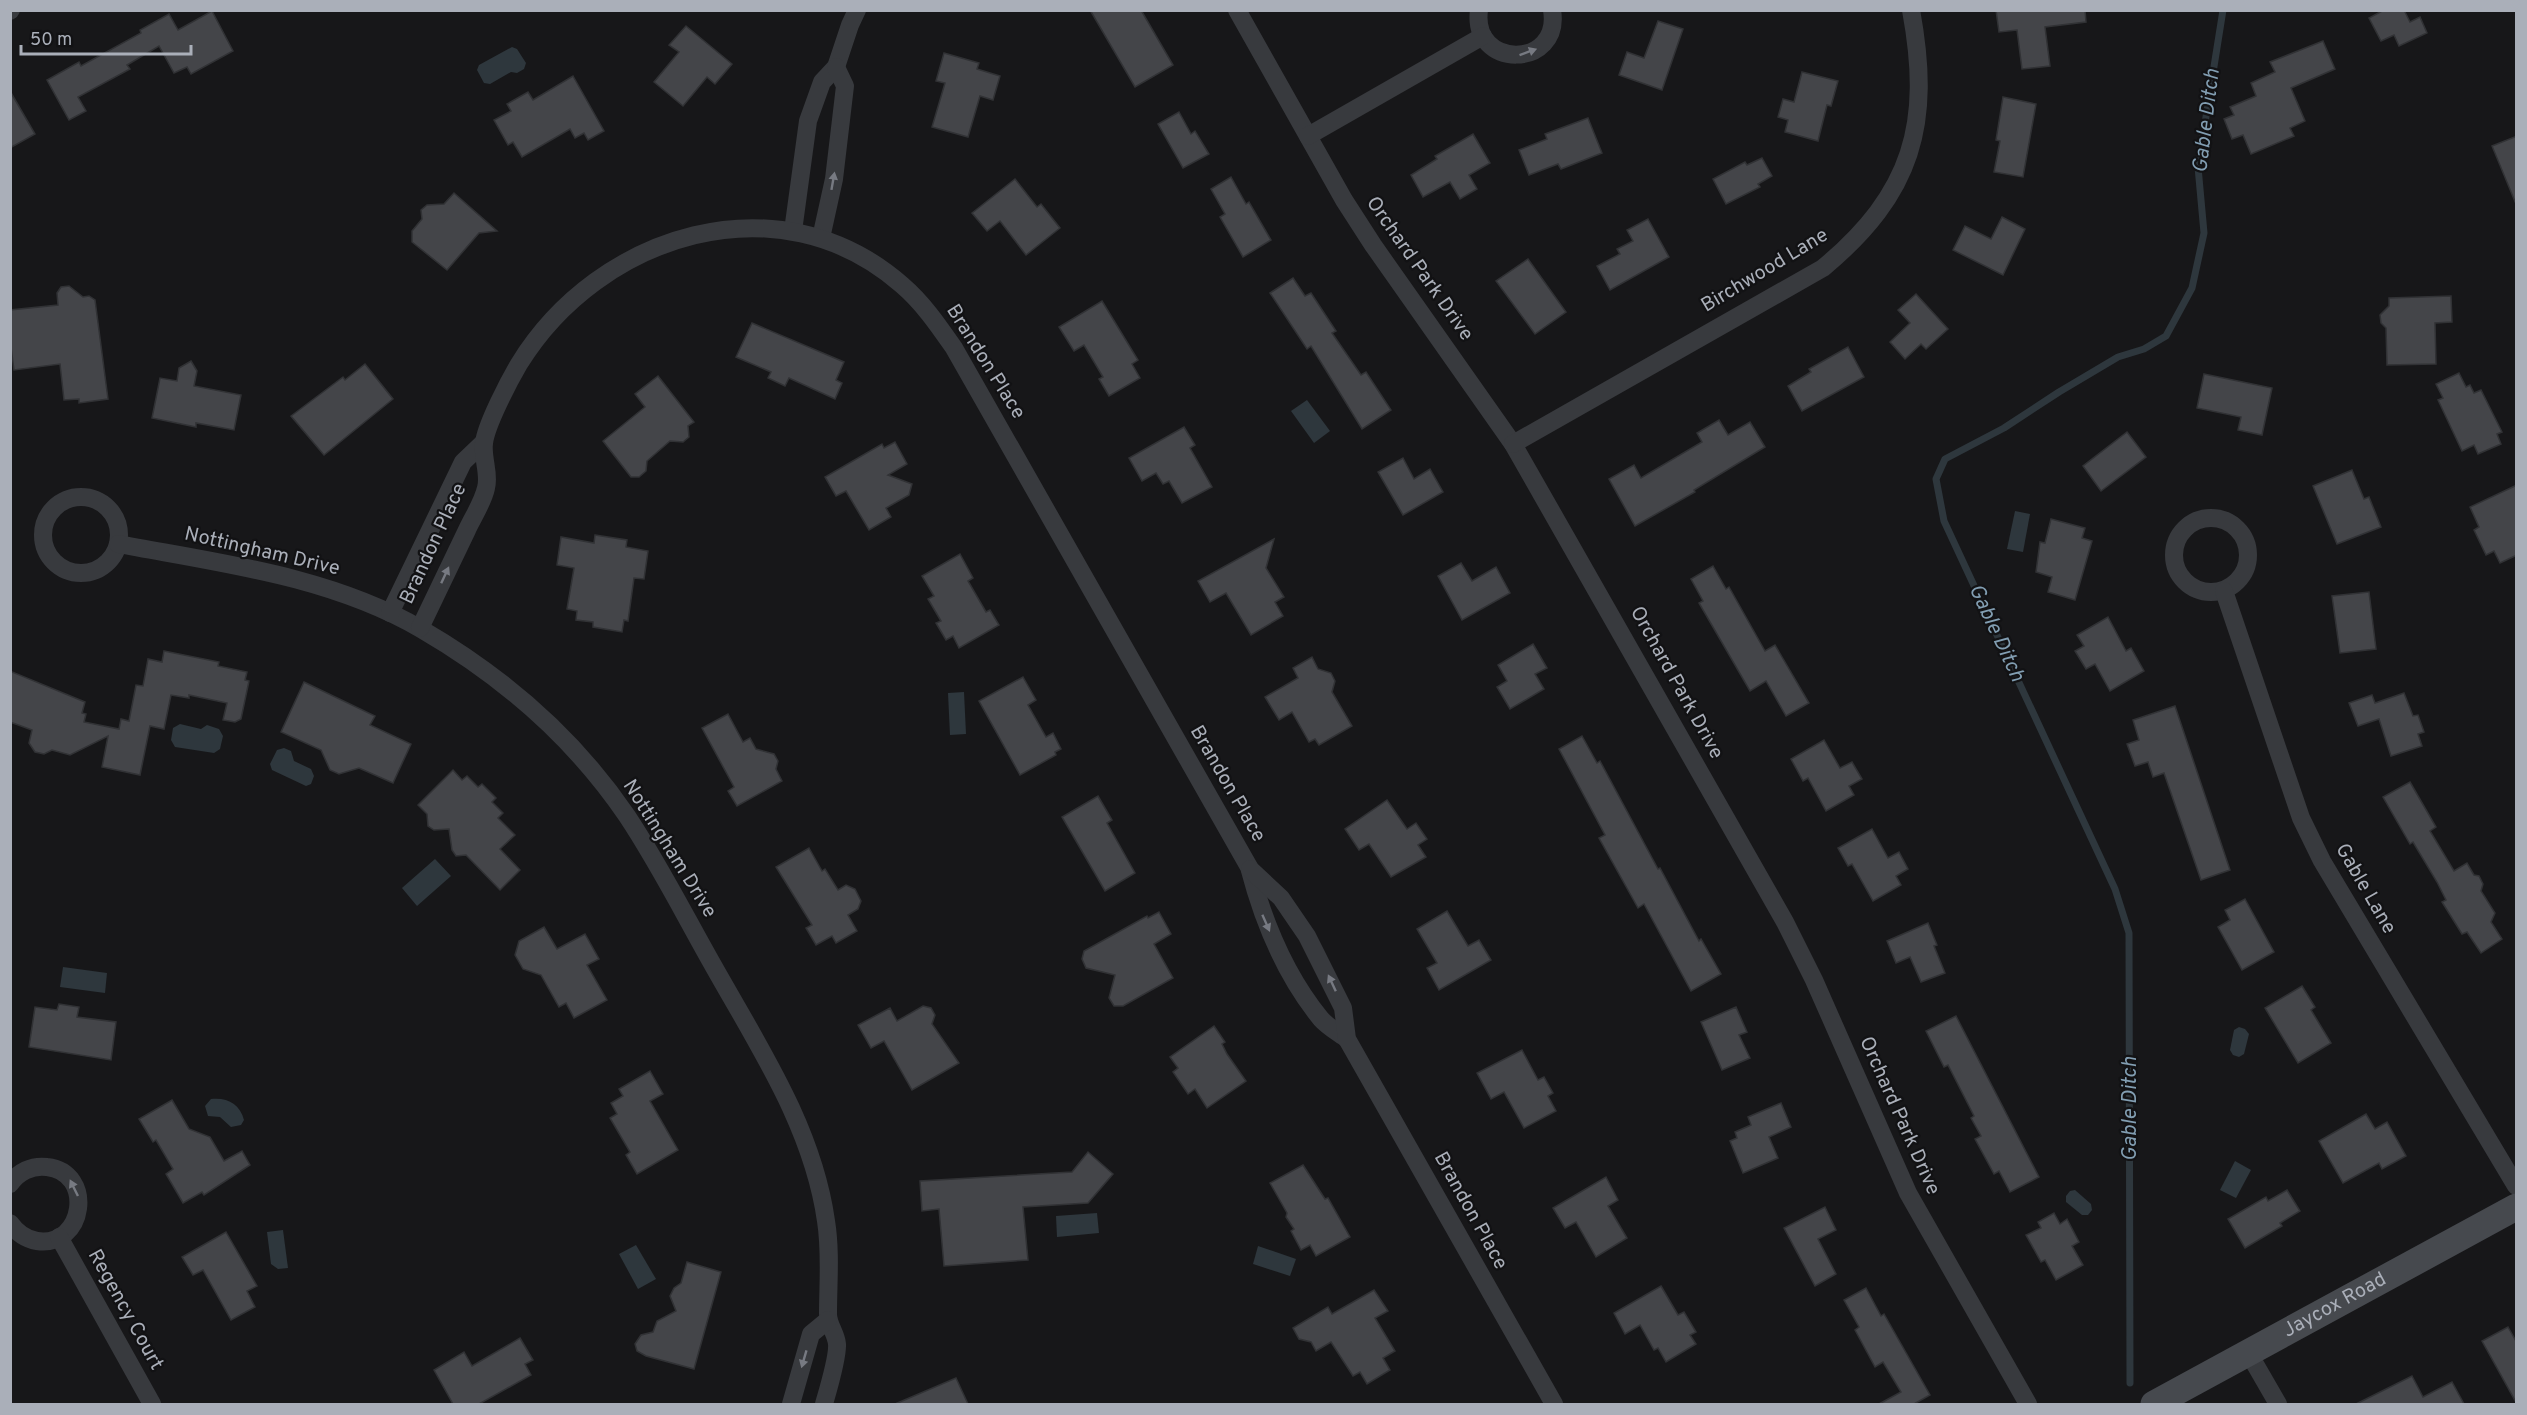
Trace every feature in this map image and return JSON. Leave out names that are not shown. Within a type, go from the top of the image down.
[{"type":"street","points":[[793,231],[808,121],[822,82],[836,67],[850,25],[858,10]]},
{"type":"street","name":"Orchard Park Drive","points":[[1237,10],[1344,200],[1513,444],[1785,922],[1814,980],[1908,1193],[2028,1404]]},
{"type":"street","points":[[1479,10],[1479,25],[1483,36],[1501,53],[1513,56],[1526,55],[1546,41],[1552,30],[1552,10]]},
{"type":"street","name":"Birchwood Lane","points":[[1513,444],[1823,268],[1853,243],[1890,196],[1906,161],[1917,123],[1920,64],[1911,10]]},
{"type":"street","points":[[1308,136],[1483,36]]},
{"type":"street","points":[[822,238],[834,179],[845,86],[836,67]]},
{"type":"street","name":"Brandon Place","points":[[420,628],[486,488],[484,442],[506,386],[535,340],[572,301],[615,268],[669,241],[709,231],[750,228],[793,231],[822,238],[868,260],[901,284],[930,314],[954,348],[1248,867],[1260,910],[1280,953],[1322,1020],[1347,1039]]},
{"type":"street","name":"Brandon Place","points":[[390,613],[463,462],[484,442]]},
{"type":"street","points":[[88,497],[102,503],[113,514],[118,528],[117,544],[111,558],[100,568],[85,572],[70,571],[56,564],[47,552],[43,529],[48,515],[58,504],[72,498],[88,497]]},
{"type":"street","points":[[2209,518],[2230,523],[2244,538],[2248,548],[2248,559],[2241,579],[2224,591],[2203,592],[2192,588],[2178,573],[2174,563],[2176,541],[2189,525],[2199,520],[2209,518]]},
{"type":"street","name":"Nottingham Drive","points":[[117,544],[299,581],[390,613],[420,628],[483,669],[524,701],[561,736],[595,774],[626,815],[653,859],[775,1075],[807,1145],[826,1221],[830,1264],[828,1320],[837,1343],[824,1404]]},
{"type":"street","name":"Gable Lane","points":[[2224,591],[2305,827],[2322,861],[2517,1186]]},
{"type":"street","name":"Brandon Place","points":[[1248,867],[1281,898],[1307,936],[1343,1008],[1347,1039],[1554,1404]]},
{"type":"street","name":"Regency Court","points":[[10,1184],[21,1173],[40,1167],[55,1169],[71,1180],[79,1199],[78,1214],[71,1228],[59,1237],[152,1404]]},
{"type":"street","name":"Jaycox Road","points":[[2154,1404],[2517,1207]]},
{"type":"street","points":[[10,1223],[20,1234],[30,1239],[44,1241],[59,1237]]},
{"type":"street","points":[[791,1404],[811,1334],[828,1320]]},
{"type":"street","points":[[2248,1352],[2278,1404]]},
{"type":"shaded area","points":[[512,47],[517,49],[526,63],[524,69],[517,73],[511,72],[490,84],[484,83],[477,70],[479,65]]},
{"type":"shaded area","points":[[1307,400],[1330,431],[1314,443],[1291,411]]},
{"type":"shaded area","points":[[2015,511],[2030,514],[2023,552],[2007,549]]},
{"type":"shaded area","points":[[964,692],[966,734],[950,735],[948,693]]},
{"type":"shaded area","points":[[180,724],[201,729],[207,725],[219,729],[223,736],[220,749],[214,753],[175,747],[171,740],[173,728]]},
{"type":"shaded area","points":[[284,748],[291,751],[294,761],[311,769],[314,776],[311,784],[306,786],[272,770],[270,764],[277,750]]},
{"type":"shaded area","points":[[435,859],[451,876],[417,906],[402,888]]},
{"type":"shaded area","points":[[63,967],[107,973],[105,993],[60,987]]},
{"type":"shaded area","points":[[2239,1027],[2245,1029],[2249,1034],[2244,1054],[2239,1057],[2233,1055],[2230,1050],[2234,1030]]},
{"type":"shaded area","points":[[211,1099],[222,1099],[236,1106],[244,1120],[241,1125],[231,1127],[220,1117],[208,1116],[205,1106]]},
{"type":"shaded area","points":[[2235,1161],[2251,1170],[2236,1198],[2220,1190]]},
{"type":"shaded area","points":[[2075,1190],[2091,1204],[2092,1210],[2088,1215],[2082,1215],[2066,1202],[2066,1196],[2070,1191]]},
{"type":"shaded area","points":[[1097,1213],[1099,1233],[1057,1237],[1056,1216]]},
{"type":"shaded area","points":[[283,1230],[288,1268],[278,1269],[271,1264],[267,1232]]},
{"type":"shaded area","points":[[636,1245],[656,1279],[638,1289],[619,1254]]},
{"type":"shaded area","points":[[1258,1246],[1296,1259],[1290,1276],[1253,1264]]},
{"type":"building","points":[[1090,10],[1141,10],[1173,65],[1135,87]]},
{"type":"building","points":[[1996,10],[2085,10],[2086,22],[2045,27],[2050,66],[2022,69],[2017,30],[1999,32]]},
{"type":"building","points":[[2384,10],[2404,10],[2410,22],[2420,17],[2427,33],[2399,46],[2394,35],[2381,41],[2369,18]]},
{"type":"building","points":[[212,11],[233,51],[191,74],[187,67],[174,73],[159,46],[127,65],[130,69],[78,97],[86,111],[69,120],[47,80],[79,62],[81,66],[141,33],[140,30],[169,14],[178,30]]},
{"type":"building","points":[[1658,21],[1683,29],[1662,90],[1619,75],[1627,52],[1644,58]]},
{"type":"building","points":[[686,26],[732,64],[715,84],[707,77],[683,106],[654,82],[679,52],[669,45]]},
{"type":"building","points":[[2323,41],[2335,69],[2291,88],[2305,121],[2290,128],[2294,136],[2251,154],[2243,135],[2232,139],[2224,119],[2234,115],[2230,107],[2256,96],[2251,83],[2275,72],[2270,62]]},
{"type":"building","points":[[944,53],[979,63],[977,69],[1000,76],[993,100],[980,96],[968,137],[932,127],[945,83],[936,81]]},
{"type":"building","points":[[1802,72],[1838,81],[1831,106],[1827,105],[1818,141],[1785,132],[1788,120],[1778,117],[1783,99],[1794,102]]},
{"type":"building","points":[[573,76],[604,131],[588,140],[584,133],[575,138],[570,129],[522,157],[513,142],[508,145],[494,120],[511,111],[507,104],[528,92],[533,100]]},
{"type":"building","points":[[10,91],[35,134],[10,148]]},
{"type":"building","points":[[2003,97],[2036,104],[2023,177],[1994,172],[2000,141],[1996,140]]},
{"type":"building","points":[[1179,112],[1191,134],[1195,131],[1209,154],[1183,168],[1158,124]]},
{"type":"building","points":[[1588,118],[1602,153],[1561,169],[1558,164],[1529,175],[1519,150],[1547,139],[1545,134]]},
{"type":"building","points":[[1473,134],[1490,163],[1469,175],[1477,189],[1460,199],[1450,182],[1423,197],[1411,175],[1437,159],[1435,156]]},
{"type":"building","points":[[2517,136],[2517,203],[2516,204],[2492,146]]},
{"type":"building","points":[[1762,158],[1772,176],[1758,184],[1760,187],[1726,204],[1713,179],[1745,162],[1747,165]]},
{"type":"building","points":[[1231,177],[1246,204],[1249,202],[1271,240],[1243,257],[1220,217],[1225,214],[1211,189]]},
{"type":"building","points":[[1015,179],[1037,207],[1041,204],[1060,228],[1026,255],[1000,221],[987,231],[972,213]]},
{"type":"building","points":[[454,193],[497,231],[479,233],[447,270],[412,242],[412,231],[422,219],[421,210],[427,205],[444,204]]},
{"type":"building","points":[[2002,217],[2025,229],[2003,275],[1953,250],[1965,226],[1991,239]]},
{"type":"building","points":[[1648,219],[1669,257],[1610,290],[1597,266],[1620,254],[1617,249],[1633,241],[1627,230]]},
{"type":"building","points":[[1528,259],[1566,312],[1535,334],[1496,281]]},
{"type":"building","points":[[1293,278],[1305,296],[1311,293],[1336,331],[1332,333],[1361,375],[1366,372],[1391,410],[1362,429],[1311,346],[1307,349],[1270,293]]},
{"type":"building","points":[[69,286],[83,297],[89,296],[95,300],[108,399],[79,403],[79,399],[64,400],[60,364],[14,370],[10,340],[10,310],[58,305],[57,293],[61,287]]},
{"type":"building","points":[[1916,294],[1948,329],[1926,349],[1921,344],[1905,359],[1890,342],[1910,323],[1898,310]]},
{"type":"building","points":[[2451,296],[2452,322],[2435,323],[2436,364],[2387,365],[2386,328],[2381,323],[2380,315],[2389,306],[2389,298]]},
{"type":"building","points":[[1102,301],[1138,360],[1132,364],[1140,378],[1109,396],[1099,379],[1103,377],[1084,345],[1074,351],[1059,327]]},
{"type":"building","points":[[752,323],[844,362],[836,380],[842,383],[835,399],[789,378],[785,386],[768,378],[771,372],[736,357]]},
{"type":"building","points":[[1848,347],[1864,377],[1802,411],[1788,386],[1811,372],[1809,369]]},
{"type":"building","points":[[191,361],[197,371],[194,386],[241,395],[234,430],[196,423],[196,427],[152,418],[160,378],[177,381],[179,368]]},
{"type":"building","points":[[365,364],[393,399],[324,455],[291,416],[343,377],[345,380]]},
{"type":"building","points":[[2459,373],[2466,387],[2470,385],[2474,393],[2481,390],[2502,432],[2497,434],[2501,444],[2478,454],[2474,445],[2462,451],[2438,400],[2443,398],[2436,384]]},
{"type":"building","points":[[2204,374],[2272,388],[2262,435],[2238,430],[2241,417],[2197,408]]},
{"type":"building","points":[[658,376],[694,422],[688,426],[689,437],[683,442],[670,441],[647,461],[646,471],[639,477],[631,477],[603,441],[645,407],[635,394]]},
{"type":"building","points":[[1719,420],[1728,435],[1750,422],[1765,447],[1694,490],[1695,492],[1635,526],[1609,479],[1634,465],[1641,478],[1702,442],[1697,433]]},
{"type":"building","points":[[1184,427],[1195,445],[1190,448],[1212,487],[1182,503],[1169,481],[1163,484],[1156,473],[1142,481],[1129,458]]},
{"type":"building","points":[[2127,432],[2146,457],[2101,491],[2083,466]]},
{"type":"building","points":[[895,442],[907,464],[888,475],[912,484],[909,495],[886,508],[891,517],[869,530],[846,491],[836,496],[825,477],[882,444],[884,448]]},
{"type":"building","points":[[1403,458],[1414,479],[1430,469],[1443,492],[1403,515],[1378,472]]},
{"type":"building","points":[[2352,470],[2364,499],[2369,497],[2381,527],[2337,544],[2313,486]]},
{"type":"building","points":[[2517,485],[2517,555],[2500,563],[2494,551],[2486,555],[2474,530],[2479,527],[2470,507]]},
{"type":"building","points":[[2051,519],[2085,528],[2082,538],[2092,541],[2075,600],[2048,592],[2052,577],[2036,572],[2040,542],[2045,543]]},
{"type":"building","points":[[595,535],[627,540],[626,547],[648,551],[644,579],[634,578],[628,621],[624,620],[622,632],[593,627],[593,622],[576,620],[577,611],[567,609],[574,568],[557,565],[561,537],[594,543]]},
{"type":"building","points":[[1274,539],[1266,568],[1284,597],[1275,602],[1283,616],[1251,635],[1226,593],[1210,602],[1198,581]]},
{"type":"building","points":[[960,554],[973,578],[968,581],[986,612],[990,610],[999,625],[959,648],[953,636],[946,640],[936,623],[941,621],[928,599],[934,596],[922,576]]},
{"type":"building","points":[[1461,563],[1472,581],[1496,567],[1510,593],[1462,620],[1438,576]]},
{"type":"building","points":[[1713,566],[1726,589],[1729,587],[1765,651],[1775,645],[1809,703],[1786,716],[1766,681],[1750,691],[1699,603],[1703,601],[1691,579]]},
{"type":"building","points":[[2369,592],[2376,649],[2340,653],[2332,596]]},
{"type":"building","points":[[2108,617],[2126,651],[2131,648],[2144,671],[2110,691],[2095,664],[2086,669],[2075,651],[2084,646],[2077,635]]},
{"type":"building","points":[[1533,644],[1547,668],[1535,674],[1544,689],[1510,709],[1497,687],[1507,681],[1498,665]]},
{"type":"building","points":[[164,651],[219,662],[218,666],[247,672],[245,680],[249,681],[241,719],[235,722],[223,720],[227,703],[189,695],[189,698],[171,695],[164,729],[150,726],[140,775],[102,767],[108,736],[70,755],[52,750],[44,754],[35,752],[29,743],[32,730],[10,722],[10,671],[85,702],[82,713],[86,714],[84,722],[119,729],[121,719],[129,721],[136,685],[143,686],[148,659],[162,662]]},
{"type":"building","points":[[1312,657],[1318,669],[1331,673],[1335,681],[1332,692],[1352,726],[1319,745],[1315,739],[1309,742],[1292,712],[1279,720],[1265,697],[1298,678],[1293,668]]},
{"type":"building","points":[[1023,677],[1036,700],[1028,705],[1046,737],[1053,733],[1061,749],[1055,752],[1056,755],[1020,775],[979,701]]},
{"type":"building","points":[[304,682],[375,716],[370,725],[411,744],[393,783],[359,768],[339,774],[330,770],[321,750],[281,732]]},
{"type":"building","points":[[2404,693],[2413,716],[2418,715],[2424,732],[2418,734],[2422,746],[2391,756],[2379,719],[2358,726],[2349,703],[2372,695],[2375,703]]},
{"type":"building","points":[[2175,706],[2230,870],[2201,880],[2164,773],[2153,777],[2148,762],[2135,766],[2127,744],[2139,740],[2133,720]]},
{"type":"building","points":[[728,714],[743,742],[750,738],[756,749],[774,754],[778,761],[776,769],[782,781],[737,806],[728,791],[734,787],[702,728]]},
{"type":"building","points":[[1582,736],[1597,763],[1600,761],[1658,869],[1660,868],[1699,941],[1701,939],[1721,974],[1691,991],[1644,904],[1638,908],[1599,838],[1605,835],[1559,749]]},
{"type":"building","points":[[1824,740],[1840,768],[1852,762],[1862,779],[1849,786],[1854,795],[1826,811],[1808,778],[1803,781],[1791,759]]},
{"type":"building","points":[[453,770],[462,780],[467,776],[478,787],[482,784],[496,798],[492,802],[503,813],[498,818],[515,835],[500,849],[520,870],[500,890],[466,855],[456,856],[452,850],[449,829],[434,830],[428,826],[427,814],[418,805]]},
{"type":"building","points":[[2410,782],[2436,827],[2430,831],[2454,871],[2467,863],[2483,884],[2481,891],[2495,913],[2491,922],[2502,939],[2481,953],[2467,932],[2462,934],[2442,902],[2446,900],[2437,882],[2413,842],[2410,844],[2383,797]]},
{"type":"building","points":[[1098,796],[1112,820],[1107,823],[1135,873],[1105,891],[1062,817]]},
{"type":"building","points":[[1387,800],[1407,829],[1416,823],[1427,839],[1418,845],[1426,857],[1391,877],[1369,844],[1359,850],[1345,829]]},
{"type":"building","points":[[1872,829],[1888,858],[1899,852],[1908,869],[1896,876],[1901,885],[1873,901],[1852,864],[1848,866],[1838,848]]},
{"type":"building","points":[[809,848],[822,871],[825,869],[838,890],[846,885],[855,889],[861,901],[858,909],[848,915],[857,931],[836,943],[832,936],[816,945],[806,928],[812,925],[776,867]]},
{"type":"building","points":[[2245,899],[2274,952],[2242,970],[2218,927],[2230,920],[2225,910]]},
{"type":"building","points":[[1447,911],[1468,946],[1479,940],[1491,960],[1439,990],[1427,968],[1437,963],[1417,929]]},
{"type":"building","points":[[1159,912],[1171,934],[1154,944],[1173,978],[1123,1006],[1114,1006],[1109,998],[1115,975],[1086,968],[1082,959],[1084,951],[1147,916],[1148,918]]},
{"type":"building","points":[[1928,923],[1945,973],[1921,982],[1910,957],[1896,963],[1887,941]]},
{"type":"building","points":[[544,927],[557,949],[585,934],[599,959],[587,965],[607,1000],[574,1018],[566,1003],[559,1007],[541,975],[523,969],[515,955],[519,941]]},
{"type":"building","points":[[2302,986],[2315,1007],[2311,1010],[2331,1043],[2298,1063],[2265,1008]]},
{"type":"building","points":[[59,1004],[79,1007],[77,1017],[116,1022],[111,1060],[29,1047],[35,1007],[57,1010]]},
{"type":"building","points":[[923,1006],[931,1008],[935,1015],[932,1024],[959,1063],[912,1090],[884,1041],[871,1048],[858,1025],[890,1008],[897,1021]]},
{"type":"building","points":[[1736,1007],[1747,1032],[1739,1035],[1750,1058],[1722,1070],[1701,1022]]},
{"type":"building","points":[[1956,1016],[2039,1177],[2010,1192],[1999,1171],[1994,1174],[1975,1139],[1981,1136],[1971,1118],[1974,1116],[1948,1065],[1944,1067],[1926,1031]]},
{"type":"building","points":[[1214,1026],[1225,1042],[1222,1044],[1227,1054],[1246,1081],[1207,1108],[1195,1089],[1188,1094],[1173,1072],[1178,1068],[1170,1057]]},
{"type":"building","points":[[1522,1050],[1538,1080],[1544,1077],[1553,1093],[1548,1096],[1556,1111],[1524,1128],[1504,1092],[1491,1099],[1477,1073]]},
{"type":"building","points":[[650,1071],[663,1094],[650,1101],[678,1150],[637,1174],[626,1155],[630,1152],[610,1118],[617,1114],[611,1103],[623,1096],[619,1089]]},
{"type":"building","points":[[172,1100],[189,1129],[210,1137],[224,1161],[242,1151],[250,1165],[204,1195],[202,1192],[183,1203],[166,1174],[173,1169],[156,1140],[153,1142],[139,1119]]},
{"type":"building","points":[[1781,1103],[1791,1127],[1769,1137],[1778,1158],[1743,1173],[1730,1141],[1737,1138],[1735,1132],[1751,1125],[1748,1117]]},
{"type":"building","points":[[2366,1114],[2375,1129],[2387,1122],[2406,1156],[2382,1169],[2379,1163],[2343,1183],[2319,1141]]},
{"type":"building","points":[[1088,1152],[1113,1174],[1088,1203],[1023,1207],[1028,1260],[944,1266],[939,1209],[922,1211],[920,1181],[1072,1172]]},
{"type":"building","points":[[1303,1165],[1325,1199],[1328,1198],[1350,1237],[1316,1256],[1310,1245],[1301,1250],[1291,1231],[1294,1229],[1286,1217],[1287,1213],[1270,1183]]},
{"type":"building","points":[[1606,1177],[1618,1200],[1608,1206],[1627,1238],[1596,1257],[1576,1222],[1565,1228],[1553,1208]]},
{"type":"building","points":[[2287,1190],[2300,1211],[2280,1223],[2282,1226],[2245,1248],[2228,1219],[2266,1197],[2268,1201]]},
{"type":"building","points":[[1825,1207],[1836,1230],[1818,1239],[1836,1274],[1815,1286],[1784,1228]]},
{"type":"building","points":[[2054,1213],[2060,1224],[2067,1219],[2079,1242],[2072,1246],[2083,1265],[2056,1280],[2045,1260],[2041,1262],[2026,1235],[2041,1228],[2038,1222]]},
{"type":"building","points":[[226,1232],[257,1286],[247,1291],[255,1307],[231,1320],[203,1270],[193,1275],[182,1257]]},
{"type":"building","points":[[687,1262],[721,1272],[694,1369],[646,1356],[637,1351],[635,1344],[641,1335],[653,1332],[657,1321],[676,1311],[670,1296],[674,1288],[681,1283]]},
{"type":"building","points":[[1661,1286],[1678,1315],[1684,1312],[1696,1332],[1690,1335],[1696,1344],[1666,1362],[1658,1348],[1654,1350],[1640,1325],[1625,1334],[1614,1313]]},
{"type":"building","points":[[1866,1288],[1881,1316],[1884,1314],[1930,1395],[1914,1404],[1879,1404],[1901,1392],[1883,1362],[1875,1367],[1855,1330],[1859,1327],[1844,1300]]},
{"type":"building","points":[[1374,1290],[1388,1311],[1375,1318],[1395,1351],[1383,1358],[1390,1370],[1367,1384],[1360,1372],[1353,1376],[1331,1342],[1316,1351],[1311,1342],[1299,1339],[1293,1328],[1328,1307],[1332,1314]]},
{"type":"building","points":[[2508,1327],[2517,1343],[2517,1404],[2482,1341]]},
{"type":"building","points":[[520,1338],[533,1360],[525,1364],[531,1375],[479,1404],[453,1404],[434,1370],[464,1352],[472,1366]]},
{"type":"building","points":[[2412,1376],[2423,1397],[2452,1382],[2464,1404],[2356,1404]]},
{"type":"building","points":[[956,1378],[968,1404],[895,1404]]},
{"type":"waterway","name":"Gable Ditch","points":[[2130,1383],[2129,933],[2115,889],[1944,521],[1936,479],[1945,459],[2004,428],[2118,357],[2144,349],[2166,336],[2192,288],[2204,233],[2198,167],[2223,10]]}]
